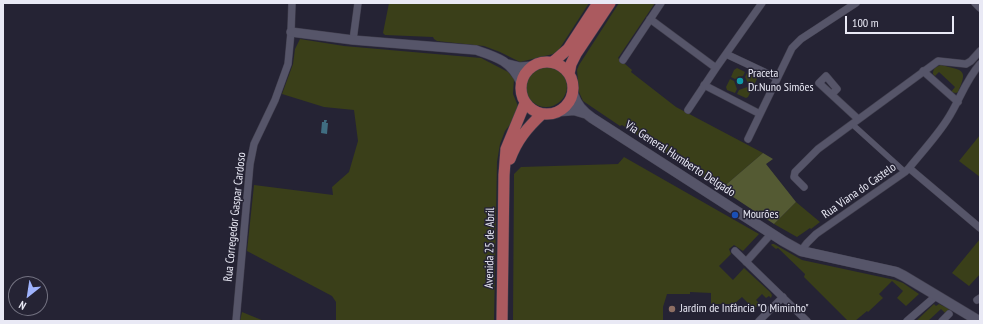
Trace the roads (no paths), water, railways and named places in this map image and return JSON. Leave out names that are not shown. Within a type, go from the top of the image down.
[{"type":"main road","points":[[553,62],[568,49],[598,3]]},
{"type":"main road","points":[[569,74],[571,64],[576,54],[610,3]]},
{"type":"main road","points":[[546,62],[553,62],[569,74],[574,87],[573,94],[571,100],[562,111],[555,114],[542,114],[529,108],[525,103],[522,96],[521,83],[523,76],[533,66],[546,62]]},
{"type":"main road","name":"Via General Humberto Delgado","points":[[573,94],[577,104],[584,113]]},
{"type":"main road","name":"Avenida 25 de Abril","points":[[502,321],[504,175],[506,149],[525,103]]},
{"type":"main road","name":"Via General Humberto Delgado","points":[[562,111],[574,110],[584,113],[771,234],[801,251],[896,272],[978,321]]},
{"type":"main road","name":"Avenida 25 de Abril","points":[[504,175],[513,150],[522,135],[527,127],[542,114]]},
{"type":"street","name":"Rua Corregedor Gaspar Cardoso","points":[[236,321],[250,164],[254,144],[275,100],[288,64],[292,3]]},
{"type":"street","points":[[353,40],[358,3]]},
{"type":"street","points":[[623,60],[661,3]]},
{"type":"street","points":[[688,110],[762,3]]},
{"type":"street","points":[[748,140],[792,48],[801,39],[856,3]]},
{"type":"street","points":[[975,3],[980,8]]},
{"type":"street","points":[[650,19],[716,68]]},
{"type":"street","points":[[291,32],[353,40],[476,50],[495,56],[508,64],[517,73],[521,83]]},
{"type":"street","points":[[804,187],[794,177],[795,172],[818,148],[856,122],[938,61],[969,63],[980,51]]},
{"type":"street","points":[[726,54],[777,78]]},
{"type":"street","name":"Rua Viana do Castelo","points":[[801,251],[806,243],[816,234],[907,170],[947,120],[958,102],[969,78],[978,67],[969,63]]},
{"type":"street","points":[[508,64],[520,67],[533,66]]},
{"type":"street","points":[[923,71],[958,102]]},
{"type":"street","points":[[704,85],[760,114]]},
{"type":"street","points":[[832,94],[856,122],[907,170],[980,228]]},
{"type":"street","points":[[746,262],[771,234]]},
{"type":"street","points":[[735,251],[807,321]]},
{"type":"street","points":[[907,321],[937,296]]},
{"type":"street","points":[[759,321],[782,297]]},
{"type":"street","points":[[942,321],[949,314]]},
{"type":"water","points":[[324,120],[327,120],[326,123],[328,123],[327,134],[321,133],[322,122],[324,122]]},
{"type":"place","name":"Praceta Dr.Nuno Simões","points":[[740,81]]},
{"type":"place","name":"Mourões","points":[[735,215]]},
{"type":"place","name":"Jardim de Infância \"O Miminho\"","points":[[672,309]]}]
